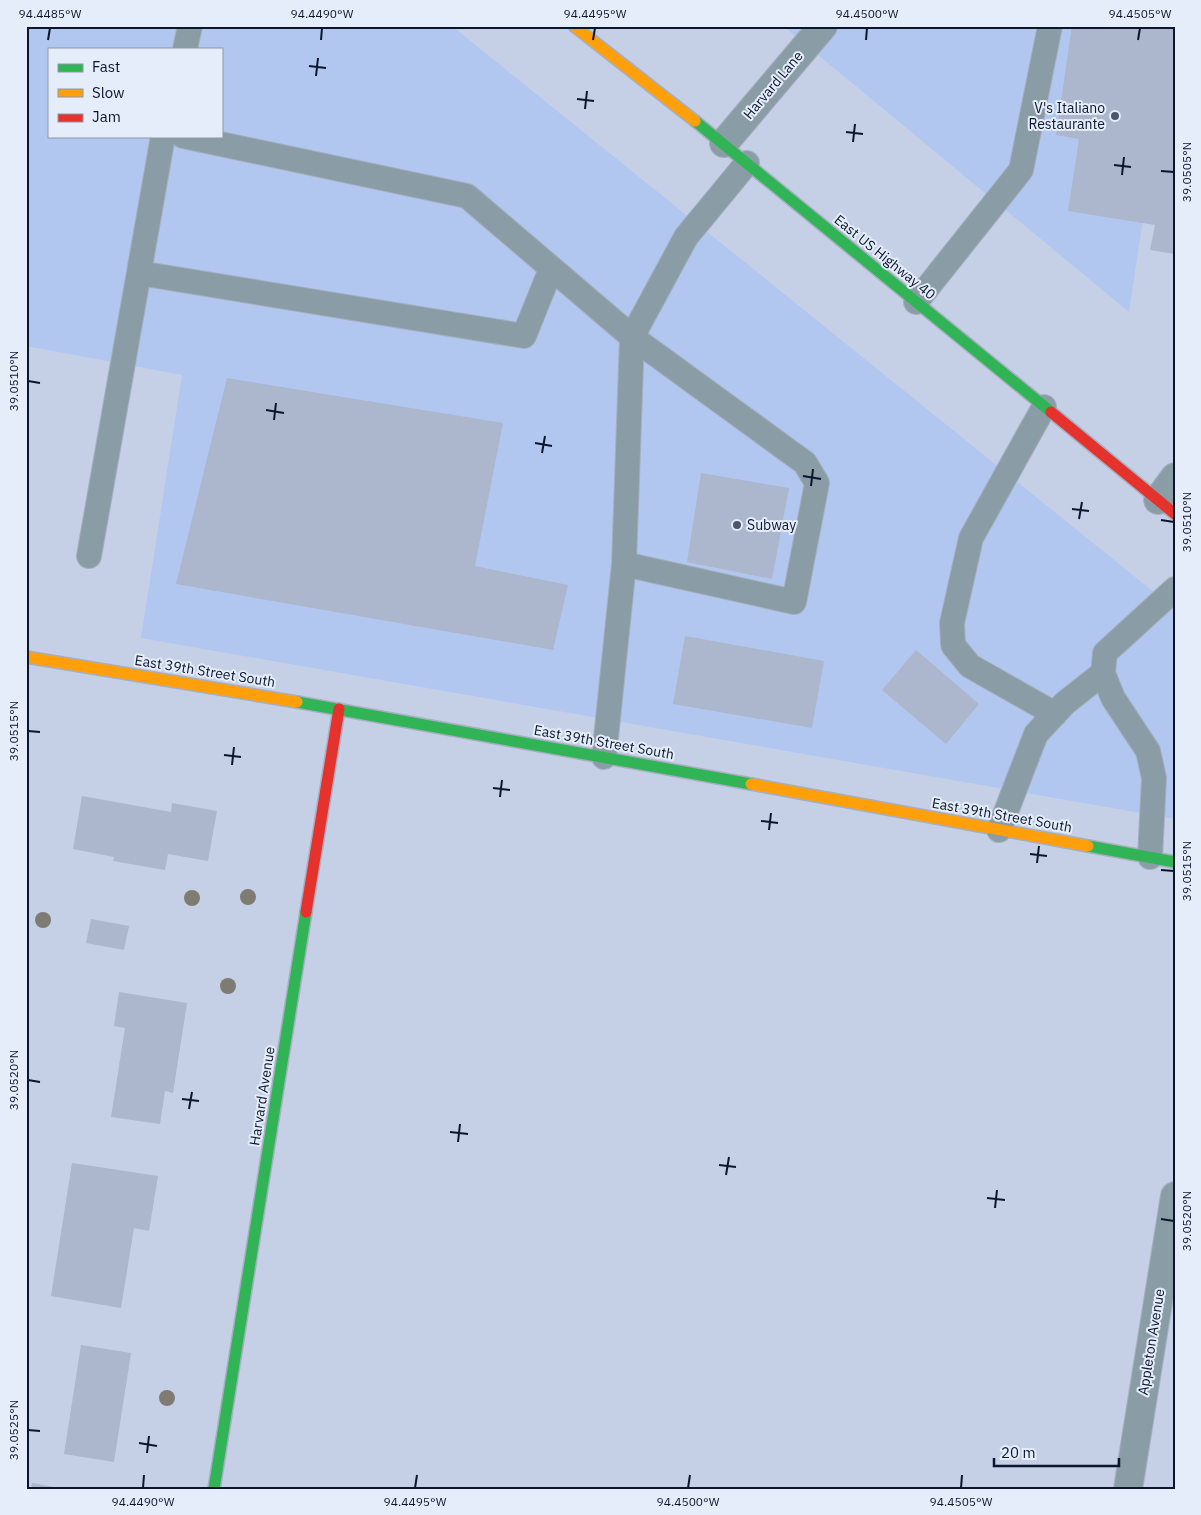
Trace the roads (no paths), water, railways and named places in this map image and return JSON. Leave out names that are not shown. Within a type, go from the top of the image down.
[{"type":"main road","name":"East US Highway 40","points":[[574,26],[724,143],[1166,507]]},
{"type":"main road","name":"East 39th Street South","points":[[26,657],[339,709],[1175,862]]},
{"type":"main road","name":"Harvard Avenue","points":[[214,1489],[339,709]]},
{"type":"street","name":"Harvard Lane","points":[[724,143],[822,26]]},
{"type":"street","points":[[1166,507],[1175,477]]},
{"type":"street","name":"Appleton Avenue","points":[[1128,1489],[1175,1196]]},
{"type":"lane","points":[[185,48],[190,26]]},
{"type":"lane","points":[[916,302],[1022,170],[1050,26]]},
{"type":"lane","points":[[89,556],[140,272],[162,138]]},
{"type":"lane","points":[[192,138],[467,196],[632,336],[805,463],[817,483],[794,602],[624,564]]},
{"type":"lane","points":[[604,757],[624,564],[632,336],[686,237],[747,163]]},
{"type":"lane","points":[[140,272],[524,336],[551,268]]},
{"type":"lane","points":[[1044,407],[971,538],[952,623],[953,645],[970,666],[1055,714]]},
{"type":"lane","points":[[1150,857],[1154,778],[1148,752],[1113,698],[1103,673],[1106,653],[1175,589]]},
{"type":"lane","points":[[999,830],[1036,734],[1065,703],[1103,673]]},
{"type":"place","name":"V's Italiano Restaurante","points":[[1115,116]]},
{"type":"place","name":"Subway","points":[[737,525]]}]
